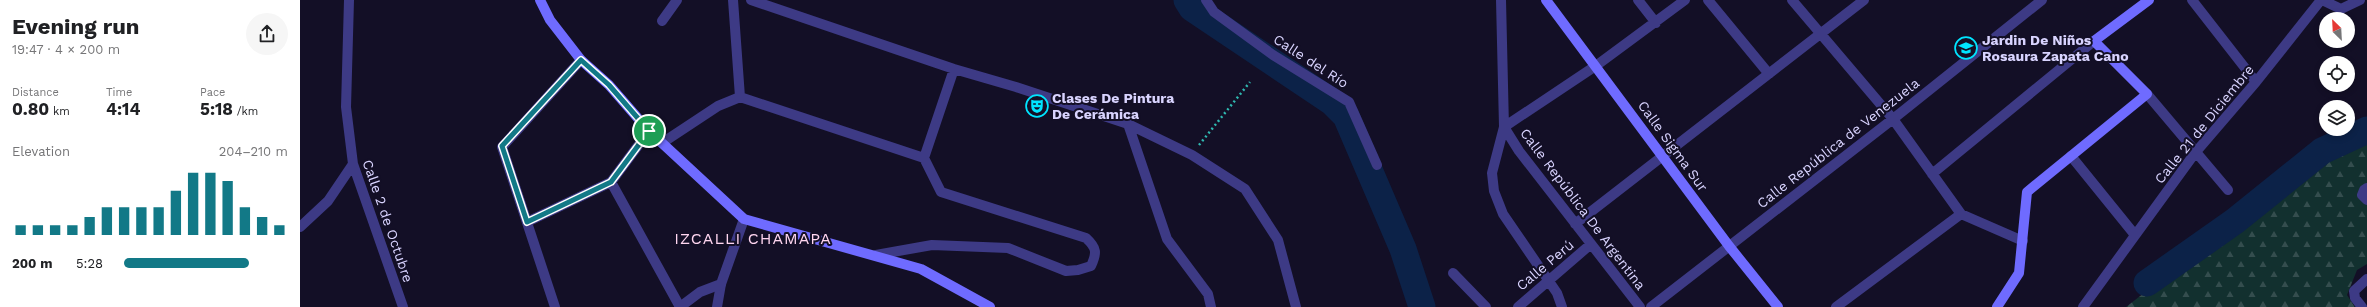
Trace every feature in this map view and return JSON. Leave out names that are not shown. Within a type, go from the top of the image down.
[{"type":"main road","points":[[540,0],[550,20],[581,60],[609,85],[649,131],[744,219],[876,255],[921,270],[986,306]]},
{"type":"main road","name":"Calle Sigma Sur","points":[[1546,0],[1597,65],[1729,246],[1778,307]]},
{"type":"main road","points":[[1997,307],[2019,273],[2027,192],[2147,94],[2094,41],[2149,0]]},
{"type":"street","name":"Calle 2 de Octubre","points":[[349,0],[346,107],[352,164],[403,307]]},
{"type":"street","points":[[662,21],[677,0]]},
{"type":"street","points":[[733,0],[740,97]]},
{"type":"street","points":[[751,0],[954,69],[1016,86],[1128,124],[1192,155],[1245,189],[1278,240],[1296,307]]},
{"type":"street","name":"Calle del Río","points":[[1206,0],[1214,12],[1273,54],[1349,102],[1377,165]]},
{"type":"street","points":[[1501,0],[1504,127],[1492,173],[1494,191],[1503,214],[1547,280],[1558,293],[1562,307]]},
{"type":"street","points":[[1638,0],[1656,22]]},
{"type":"street","points":[[1504,127],[1597,65],[1685,0]]},
{"type":"street","points":[[1708,0],[1769,74]]},
{"type":"street","points":[[1792,0],[1893,119],[1961,214],[2023,241]]},
{"type":"street","points":[[1575,224],[1864,0]]},
{"type":"street","name":"Calle República de Venezuela","points":[[1651,307],[1893,119],[2042,0]]},
{"type":"street","points":[[2192,0],[2256,82]]},
{"type":"street","points":[[2319,1],[2341,9],[2360,0]]},
{"type":"street","name":"Calle 21 de Diciembre","points":[[2083,307],[2195,152],[2256,82],[2319,1]]},
{"type":"street","points":[[1932,174],[2094,41]]},
{"type":"street","points":[[555,307],[502,146],[581,60]]},
{"type":"street","points":[[924,158],[954,69]]},
{"type":"street","points":[[2147,94],[2228,190]]},
{"type":"street","points":[[662,143],[718,106],[740,97],[924,158],[941,192],[1086,238],[1095,246],[1096,255],[1090,266],[1078,270],[1066,271],[1008,248],[932,245],[876,255]]},
{"type":"street","points":[[1128,124],[1167,239],[1208,294],[1211,307]]},
{"type":"street","name":"Calle República De Argentina","points":[[1504,127],[1519,151],[1640,307]]},
{"type":"street","points":[[527,222],[611,182],[649,131]]},
{"type":"street","points":[[2071,156],[2135,236]]},
{"type":"street","points":[[300,227],[328,201],[352,164]]},
{"type":"street","points":[[611,182],[680,307],[700,292],[721,284]]},
{"type":"street","points":[[2367,188],[2364,190],[2362,195],[2367,200]]},
{"type":"street","points":[[1836,307],[1961,214]]},
{"type":"street","points":[[717,307],[721,284],[744,219]]},
{"type":"street","name":"Calle Perú","points":[[1518,307],[1547,280],[1592,244]]},
{"type":"street","points":[[1453,273],[1486,307]]},
{"type":"street","points":[[2362,307],[2355,298],[2354,291],[2367,279]]},
{"type":"path","points":[[1192,155],[1250,82]]},
{"type":"green space","points":[[2367,137],[2367,264],[2357,270],[2347,295],[2355,307],[2126,307],[2166,276],[2250,222],[2342,148]]},
{"type":"waterway","points":[[1187,0],[1192,8],[1332,102],[1346,116],[1403,249],[1422,307]]},
{"type":"waterway","points":[[2147,283],[2235,221],[2322,151],[2367,130]]},
{"type":"place","name":"Jardin De Niños Rosaura Zapata Cano","points":[[1966,48]]},
{"type":"place","name":"Clases De Pintura De Cerámica","points":[[1037,106]]},
{"type":"district","name":"IZCALLI CHAMAPA","points":[[753,238]]},
{"type":"route","points":[[581,60],[609,85],[649,131],[611,182],[527,222],[502,146],[581,60]]}]
